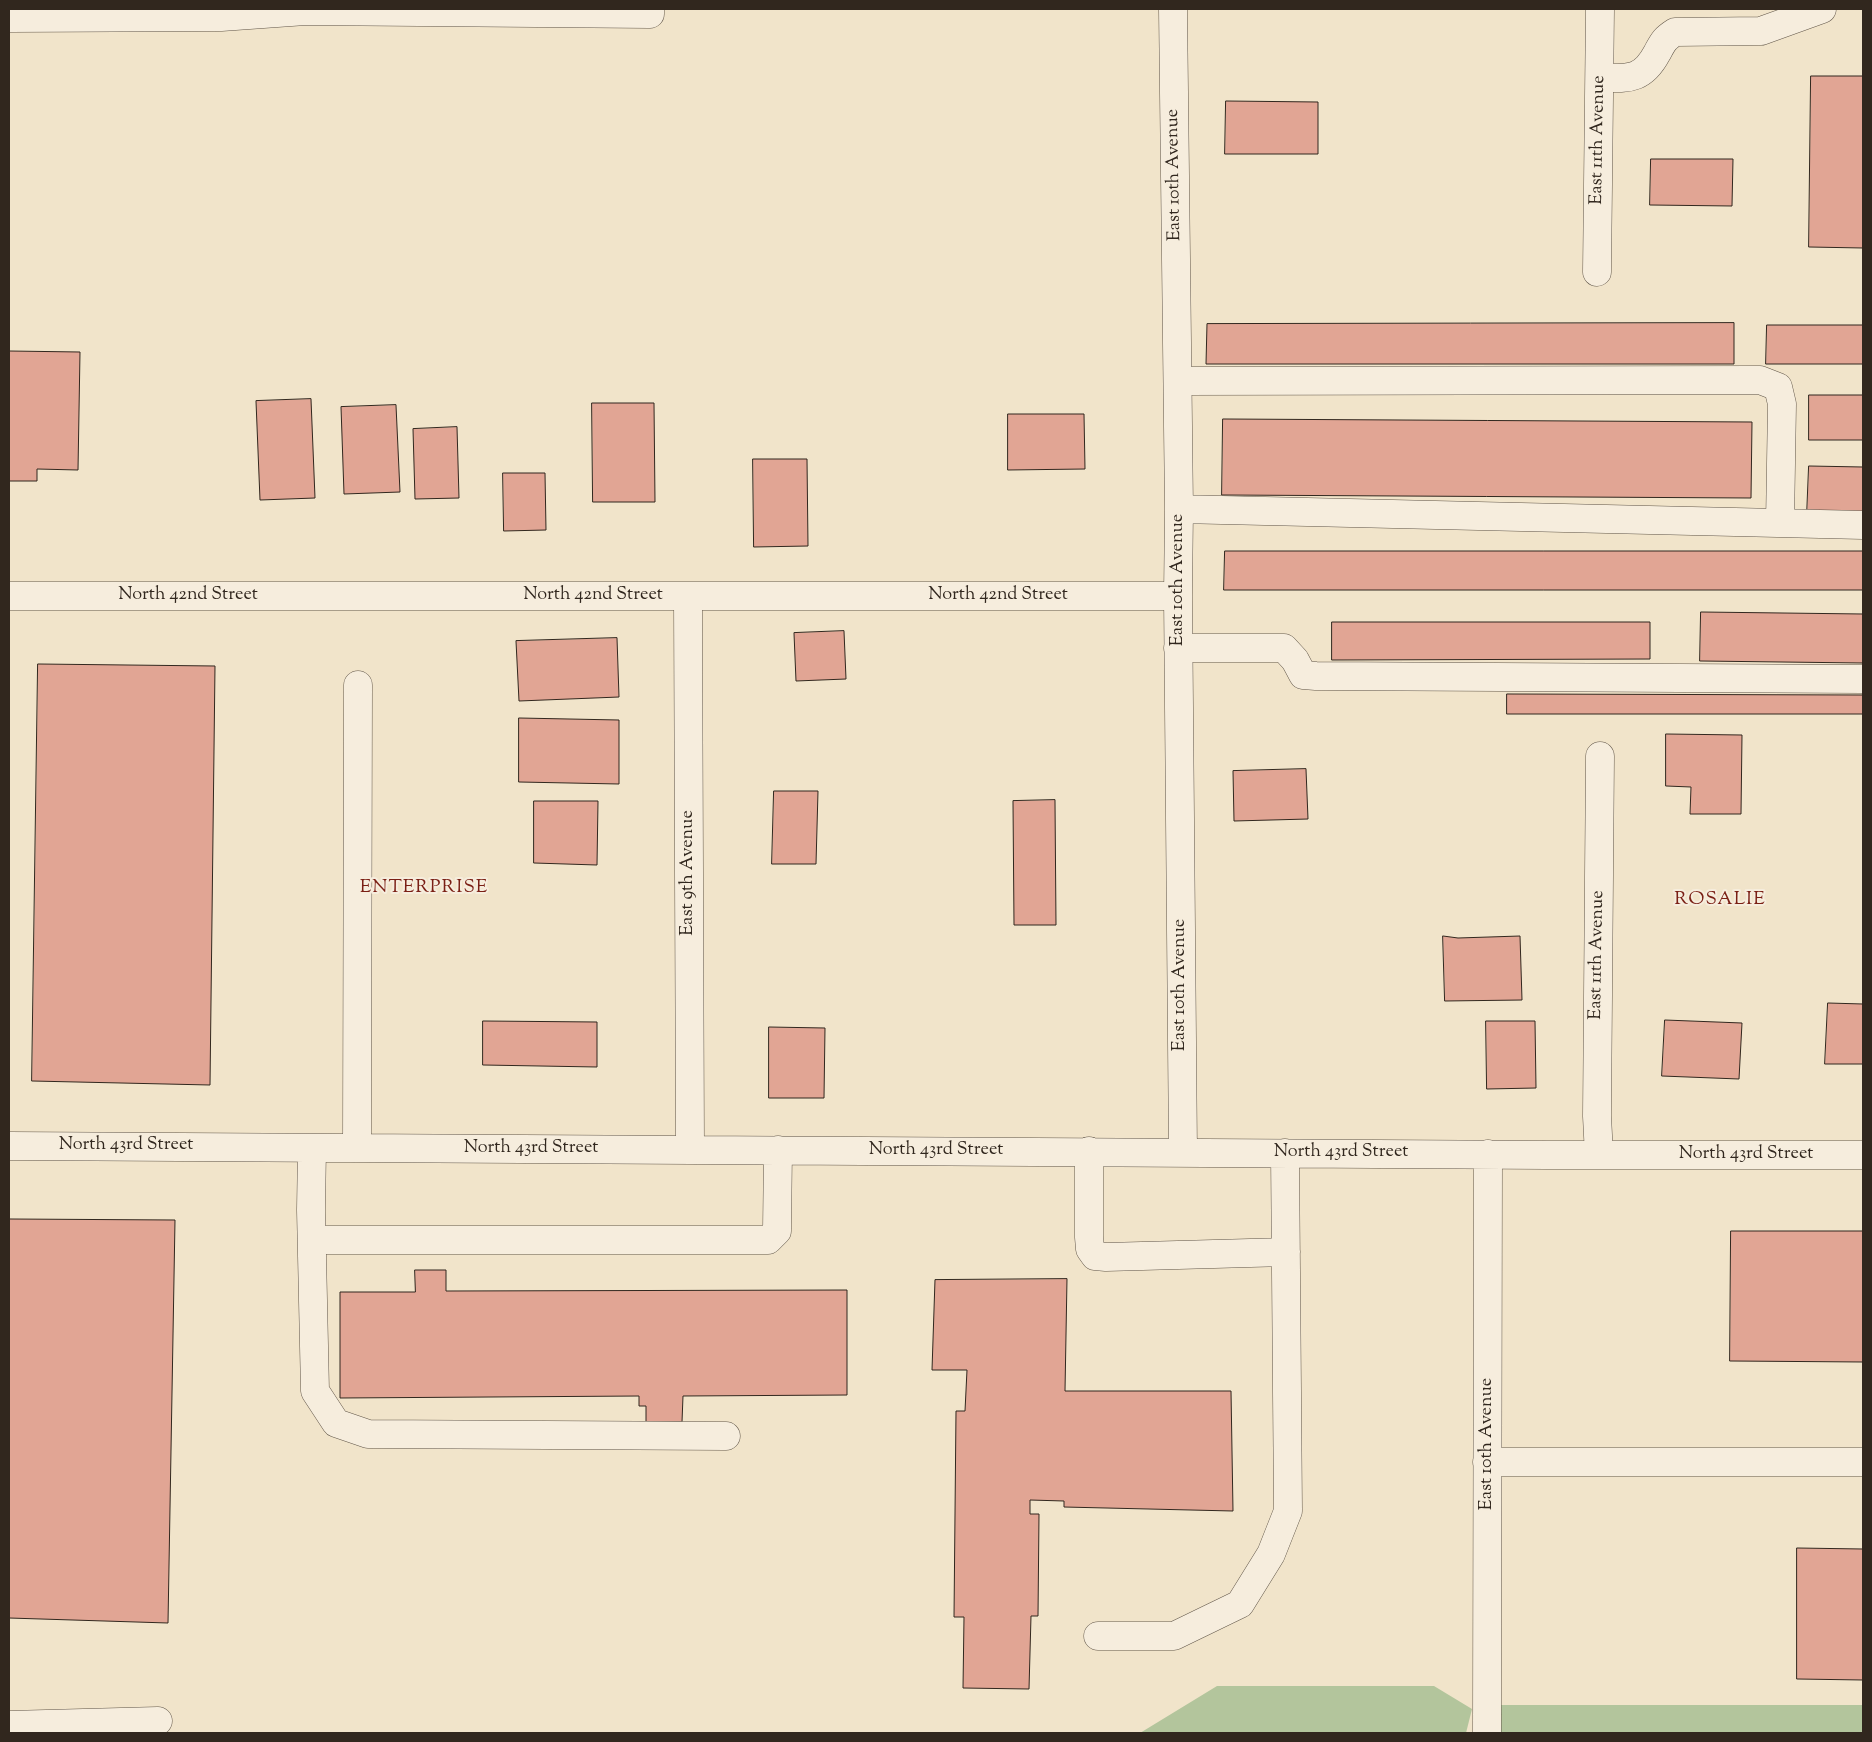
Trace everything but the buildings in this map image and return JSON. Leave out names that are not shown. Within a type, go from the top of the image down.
[{"type":"street","points":[[9,18],[221,17],[305,10],[650,14],[650,9]]},
{"type":"street","name":"East 10th Avenue","points":[[1174,9],[1183,1152]]},
{"type":"street","name":"East 11th Avenue","points":[[1597,272],[1600,9]]},
{"type":"street","points":[[1600,78],[1625,78],[1641,74],[1652,63],[1665,38],[1675,32],[1761,31],[1822,9]]},
{"type":"street","points":[[1178,381],[1760,380],[1778,387],[1782,404],[1780,523]]},
{"type":"street","points":[[1179,509],[1863,525]]},
{"type":"street","name":"North 42nd Street","points":[[9,596],[1178,596]]},
{"type":"street","name":"East 9th Avenue","points":[[688,596],[690,1150]]},
{"type":"street","points":[[1178,648],[1284,648],[1295,660],[1303,675],[1316,676],[1863,679]]},
{"type":"street","points":[[357,1148],[358,685]]},
{"type":"street","name":"East 11th Avenue","points":[[1599,1155],[1597,1106],[1600,756]]},
{"type":"street","name":"North 43rd Street","points":[[9,1146],[1863,1155]]},
{"type":"street","points":[[312,1148],[315,1391],[336,1423],[368,1434],[726,1436]]},
{"type":"street","points":[[312,1240],[768,1240],[777,1231],[778,1150]]},
{"type":"street","points":[[1089,1151],[1089,1237],[1090,1248],[1095,1256],[1286,1252]]},
{"type":"street","points":[[1098,1636],[1174,1636],[1240,1604],[1271,1554],[1288,1510],[1285,1153]]},
{"type":"street","name":"East 10th Avenue","points":[[1487,1733],[1488,1154]]},
{"type":"street","points":[[1488,1462],[1863,1462]]},
{"type":"street","points":[[9,1726],[158,1721]]},
{"type":"green space","points":[[1217,1686],[1434,1686],[1472,1709],[1466,1733],[1140,1733]]},
{"type":"green space","points":[[1497,1705],[1863,1705],[1863,1733],[1495,1733]]},
{"type":"district","name":"ENTERPRISE","points":[[424,889]]},
{"type":"district","name":"ROSALIE","points":[[1720,901]]}]
